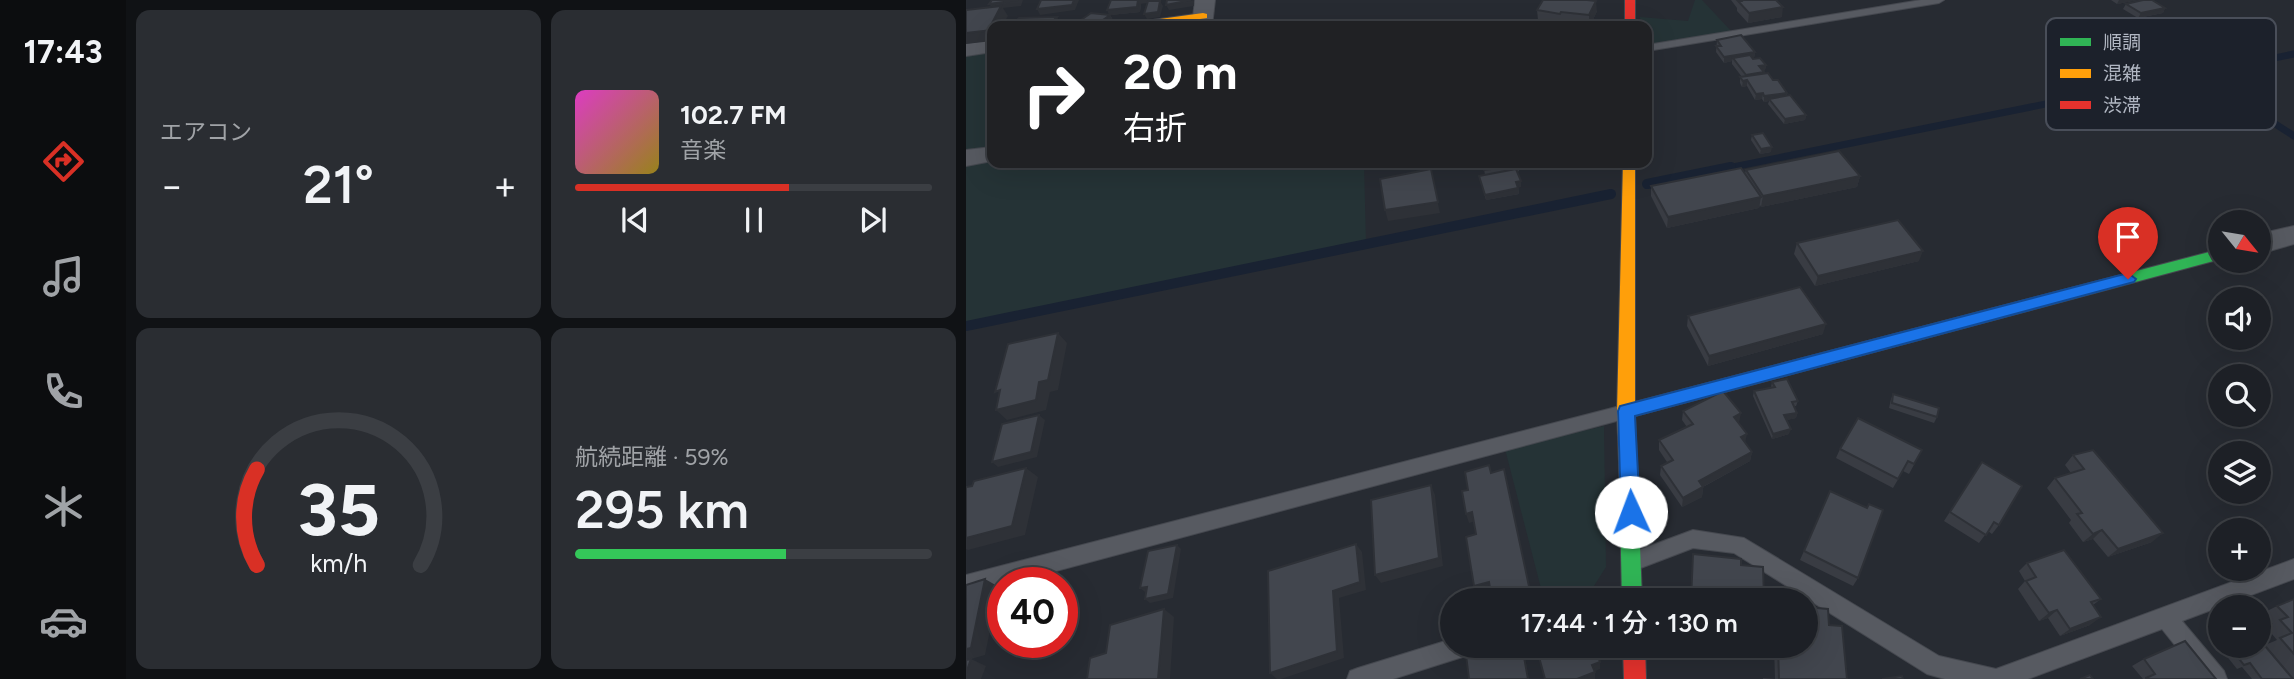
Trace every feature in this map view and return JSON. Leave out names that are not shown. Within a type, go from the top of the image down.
[{"type":"street","points":[[1630,0],[1630,21]]},
{"type":"street","points":[[1161,21],[1204,14]]},
{"type":"street","points":[[966,50],[987,47]]},
{"type":"street","points":[[966,158],[987,155]]},
{"type":"street","points":[[1629,168],[1626,411],[1633,562],[1632,588]]},
{"type":"street","points":[[2272,241],[2294,235]]},
{"type":"street","points":[[1626,411],[2208,257]]},
{"type":"street","points":[[1634,658],[1635,679]]},
{"type":"lane","points":[[1652,47],[1939,0]]},
{"type":"lane","points":[[966,585],[1626,411]]},
{"type":"lane","points":[[1633,562],[1693,539],[1737,544],[1935,666],[1996,679],[2294,569]]},
{"type":"lane","points":[[2165,617],[2216,679]]},
{"type":"lane","points":[[1358,679],[1440,653]]},
{"type":"shaded area","points":[[1695,0],[1702,0],[1731,31],[1652,44],[1652,21],[1640,21],[1640,17],[1688,21]]},
{"type":"shaded area","points":[[987,48],[987,152],[966,155],[966,51]]},
{"type":"shaded area","points":[[987,158],[987,168],[1364,168],[1366,244],[966,326],[966,162]]},
{"type":"shaded area","points":[[1604,426],[1606,567],[1593,588],[1541,588],[1505,449]]},
{"type":"building","points":[[992,0],[1018,0],[989,4]]},
{"type":"building","points":[[1041,0],[1074,0],[1072,5],[1037,9]]},
{"type":"building","points":[[1111,0],[1138,0],[1137,7],[1107,10]]},
{"type":"building","points":[[1167,0],[1191,0],[1166,5]]},
{"type":"building","points":[[1543,0],[1596,1],[1589,15],[1537,10]]},
{"type":"building","points":[[1776,0],[1783,7],[1749,13],[1738,1]]},
{"type":"building","points":[[2152,0],[2165,8],[2141,13],[2126,4]]},
{"type":"building","points":[[1148,1],[1160,1],[1158,12],[1144,14]]},
{"type":"building","points":[[1001,6],[993,21],[987,21],[987,31],[966,33],[966,10]]},
{"type":"building","points":[[1091,13],[1110,15],[1101,21],[1081,20]]},
{"type":"building","points":[[1057,17],[1053,21],[1016,21],[1019,18]]},
{"type":"building","points":[[1741,35],[1755,52],[1724,57],[1716,46],[1721,46],[1717,40]]},
{"type":"building","points":[[1750,55],[1753,59],[1760,58],[1766,65],[1759,66],[1764,72],[1746,75],[1733,58]]},
{"type":"building","points":[[1768,73],[1773,80],[1778,80],[1787,93],[1764,96],[1763,93],[1756,94],[1747,80],[1743,81],[1740,77]]},
{"type":"building","points":[[1790,95],[1806,115],[1785,119],[1769,99]]},
{"type":"building","points":[[1763,133],[1772,147],[1761,149],[1752,135]]},
{"type":"building","points":[[1839,151],[1860,176],[1763,196],[1746,170]]},
{"type":"building","points":[[1741,168],[1761,197],[1668,217],[1651,186]]},
{"type":"building","points":[[1431,169],[1438,202],[1385,210],[1380,179]]},
{"type":"building","points":[[1516,169],[1521,181],[1516,182],[1518,188],[1485,195],[1479,176]]},
{"type":"building","points":[[1898,220],[1923,251],[1818,276],[1797,243]]},
{"type":"building","points":[[1800,287],[1826,324],[1709,356],[1688,316]]},
{"type":"building","points":[[1058,333],[1048,380],[1039,382],[1036,400],[996,410],[1000,390],[995,392],[1008,344]]},
{"type":"building","points":[[1787,379],[1798,401],[1792,402],[1797,413],[1784,415],[1791,429],[1773,434],[1754,391],[1775,387],[1772,382]]},
{"type":"building","points":[[1723,391],[1741,413],[1734,417],[1747,434],[1741,437],[1752,452],[1699,481],[1703,487],[1683,498],[1661,466],[1673,460],[1659,440],[1693,424],[1683,411]]},
{"type":"building","points":[[1893,394],[1939,408],[1937,417],[1892,403]]},
{"type":"building","points":[[1039,415],[1031,452],[992,462],[1002,424]]},
{"type":"building","points":[[1858,418],[1922,450],[1914,464],[1908,461],[1898,479],[1840,449]]},
{"type":"building","points":[[2093,450],[2163,533],[2118,549],[2102,530],[2093,534],[2077,514],[2082,513],[2055,478],[2084,469],[2073,455]]},
{"type":"building","points":[[1982,462],[2022,486],[1999,525],[1994,522],[1986,535],[1950,512]]},
{"type":"building","points":[[1489,465],[1491,473],[1504,469],[1529,588],[1490,588],[1489,582],[1474,586],[1466,537],[1476,534],[1472,512],[1466,514],[1462,491],[1468,490],[1465,472]]},
{"type":"building","points":[[1026,468],[1012,526],[966,538],[966,487],[972,486],[974,481]]},
{"type":"building","points":[[1431,485],[1439,558],[1375,575],[1371,500]]},
{"type":"building","points":[[1830,491],[1867,508],[1869,504],[1883,510],[1858,578],[1804,551]]},
{"type":"building","points":[[1356,544],[1360,582],[1333,591],[1337,651],[1270,673],[1268,571]]},
{"type":"building","points":[[1177,545],[1168,594],[1145,599],[1147,587],[1140,588],[1148,551]]},
{"type":"building","points":[[2064,550],[2101,599],[2091,602],[2101,617],[2070,629],[2057,610],[2049,613],[2026,581],[2036,577],[2027,563]]},
{"type":"building","points":[[1693,554],[1741,559],[1741,565],[1763,567],[1764,588],[1692,588]]},
{"type":"building","points":[[985,579],[971,648],[966,649],[966,585]]},
{"type":"building","points":[[2294,599],[2294,654],[2280,638],[2292,633],[2280,620],[2288,617],[2277,606]]},
{"type":"building","points":[[1818,608],[1828,609],[1829,625],[1842,626],[1847,679],[1779,679],[1778,658],[1818,658]]},
{"type":"building","points":[[1164,609],[1158,679],[1087,679],[1090,658],[1106,653],[1110,625]]},
{"type":"building","points":[[2185,641],[2216,679],[2146,679],[2155,674],[2144,659]]},
{"type":"building","points":[[2271,653],[2293,679],[2262,679],[2250,663],[2244,665],[2238,658],[2271,658]]},
{"type":"building","points":[[1466,658],[1524,658],[1528,679],[1469,679]]},
{"type":"building","points":[[1539,658],[1598,658],[1600,662],[1592,665],[1595,672],[1577,679],[1545,679]]},
{"type":"building","points":[[971,659],[966,673],[966,660]]},
{"type":"building","points":[[1902,676],[1903,679],[1882,679]]},
{"type":"waterway","points":[[2276,58],[2294,54]]},
{"type":"waterway","points":[[1723,169],[2046,104]]},
{"type":"waterway","points":[[2276,124],[2294,136]]},
{"type":"waterway","points":[[1647,184],[1731,167]]},
{"type":"waterway","points":[[966,326],[1611,194]]},
{"type":"traffic: fast","points":[[1971,320],[2208,257]]},
{"type":"traffic: fast","points":[[1628,462],[1632,588]]},
{"type":"traffic: slow","points":[[1167,21],[1203,16]]},
{"type":"traffic: slow","points":[[1628,462],[1626,411],[1629,168]]},
{"type":"traffic: slow","points":[[1626,411],[1971,320]]},
{"type":"traffic: jam","points":[[1630,0],[1630,21]]},
{"type":"traffic: jam","points":[[1634,658],[1635,679]]},
{"type":"route","points":[[1631,512],[1626,411],[2128,279]]}]
